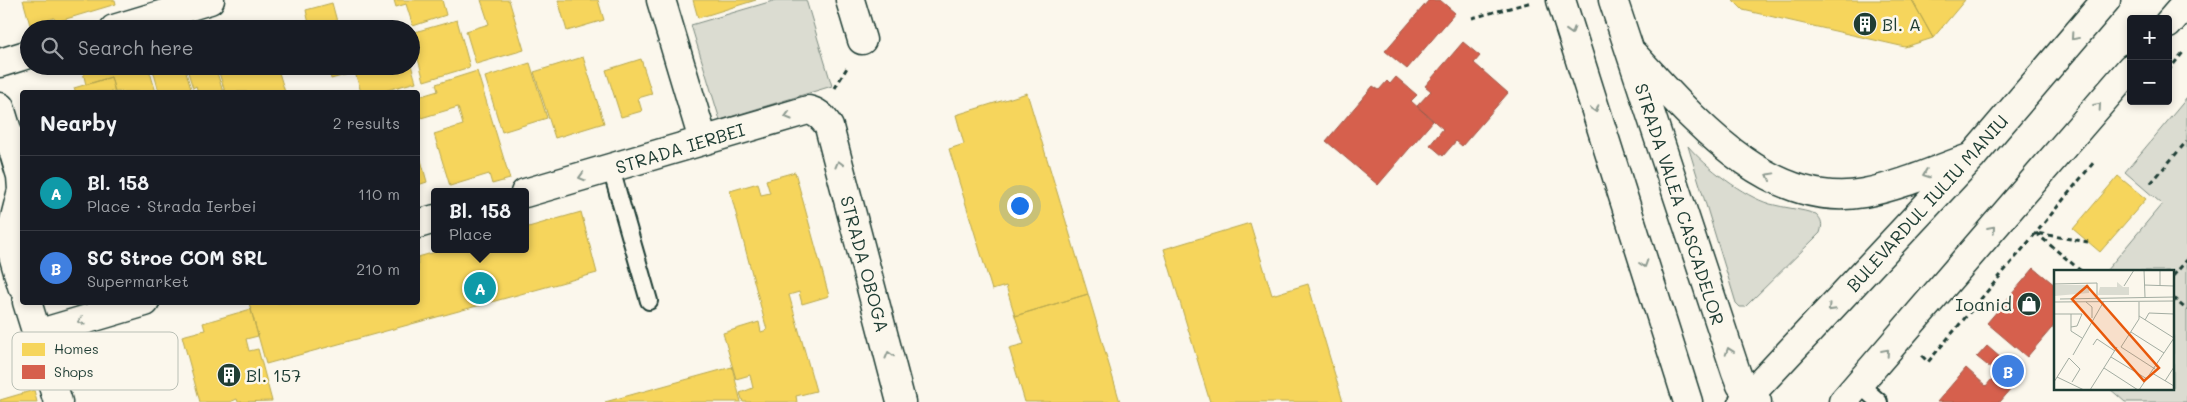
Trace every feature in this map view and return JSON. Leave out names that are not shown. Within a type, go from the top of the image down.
[{"type":"main road","points":[[144,20],[210,0]]},
{"type":"main road","points":[[661,0],[703,140]]},
{"type":"main road","points":[[850,0],[862,40]]},
{"type":"main road","points":[[1561,0],[1688,402]]},
{"type":"main road","name":"STRADA VALEA CASCADELOR","points":[[1613,0],[1736,372],[1750,400]]},
{"type":"main road","name":"BULEVARDUL IULIU MANIU","points":[[1750,400],[1972,157],[2106,0]]},
{"type":"main road","points":[[2172,19],[2187,2]]},
{"type":"main road","points":[[1628,48],[1702,127],[1723,146],[1775,179],[1804,190],[1834,194],[1862,193],[1906,182],[1972,157]]},
{"type":"main road","points":[[0,63],[20,57]]},
{"type":"main road","points":[[1851,393],[2127,73]]},
{"type":"main road","points":[[0,108],[20,173]]},
{"type":"main road","name":"STRADA IERBEI","points":[[529,192],[808,110],[824,121]]},
{"type":"main road","name":"STRADA OBOGA","points":[[824,121],[901,402]]},
{"type":"main road","points":[[20,196],[4,242],[20,281]]},
{"type":"main road","points":[[28,305],[36,332]]},
{"type":"main road","points":[[44,332],[135,305]]},
{"type":"main road","points":[[54,390],[58,402]]},
{"type":"lane","points":[[611,168],[649,301]]},
{"type":"lane","points":[[1851,393],[1879,402]]},
{"type":"path","points":[[1472,18],[1540,0]]},
{"type":"path","points":[[824,121],[862,40]]},
{"type":"path","points":[[2172,66],[2187,48]]},
{"type":"path","points":[[2151,184],[2187,141]]},
{"type":"path","points":[[1900,336],[1928,362],[2099,155]]},
{"type":"path","points":[[2036,233],[2088,242]]},
{"type":"path","points":[[2036,233],[2079,270]]},
{"type":"path","points":[[2174,275],[2187,260]]},
{"type":"path","points":[[2174,299],[2187,310]]},
{"type":"shaded area","points":[[776,0],[806,0],[832,86],[720,120],[691,25]]},
{"type":"shaded area","points":[[2187,98],[2187,402],[2125,402],[2111,390],[2174,390],[2174,270],[2107,270],[2162,204],[2125,172]]},
{"type":"shaded area","points":[[1688,146],[1705,163],[1748,195],[1770,204],[1816,214],[1821,220],[1820,233],[1745,307],[1740,307],[1736,303]]},
{"type":"building: Homes","points":[[23,0],[115,0],[116,4],[63,20],[55,20],[54,18],[29,20]]},
{"type":"building: Homes","points":[[394,0],[442,0],[446,15],[420,24],[420,20],[411,20],[406,4],[396,7]]},
{"type":"building: Homes","points":[[481,0],[509,0],[524,50],[476,64],[466,31],[489,24]]},
{"type":"building: Homes","points":[[558,0],[598,0],[604,20],[567,31]]},
{"type":"building: Homes","points":[[693,0],[756,0],[698,18]]},
{"type":"building: Homes","name":"Bl. A","points":[[1733,0],[1912,0],[1933,38],[1905,47],[1743,10]]},
{"type":"building: Homes","points":[[1912,0],[1965,0],[1933,38]]},
{"type":"building: Homes","points":[[332,3],[337,20],[308,20],[306,10]]},
{"type":"building: Homes","points":[[457,20],[470,67],[424,81],[420,66],[420,30]]},
{"type":"building: Homes","points":[[583,57],[604,123],[555,138],[534,72]]},
{"type":"building: Homes","points":[[641,59],[652,94],[638,98],[642,111],[621,117],[606,70]]},
{"type":"building: Homes","points":[[530,63],[547,118],[502,132],[485,77]]},
{"type":"building: Homes","points":[[477,71],[510,179],[492,184],[489,174],[450,186],[434,134],[463,125],[458,107],[421,118],[420,96],[438,91],[436,84]]},
{"type":"building: Homes","points":[[84,75],[151,75],[155,90],[114,90],[111,77],[86,85]]},
{"type":"building: Homes","points":[[154,75],[187,75],[191,90],[158,90]]},
{"type":"building: Homes","points":[[189,75],[218,75],[222,90],[197,90],[196,86],[193,88]]},
{"type":"building: Homes","points":[[220,75],[280,75],[284,90],[224,90]]},
{"type":"building: Homes","points":[[330,75],[345,75],[331,79]]},
{"type":"building: Homes","points":[[356,75],[414,75],[416,82],[387,90],[360,90]]},
{"type":"building: Homes","points":[[111,77],[114,90],[75,90],[74,88]]},
{"type":"building: Homes","points":[[1027,93],[1088,294],[1015,316],[1006,286],[992,290],[949,149],[964,144],[956,115]]},
{"type":"building: Homes","points":[[420,156],[427,182],[420,184]]},
{"type":"building: Homes","points":[[795,172],[829,296],[802,304],[799,292],[789,295],[816,391],[796,396],[797,402],[743,402],[740,393],[753,388],[750,375],[736,379],[723,333],[759,322],[761,332],[767,330],[730,191],[758,183],[761,195],[770,193],[766,180]]},
{"type":"building: Homes","points":[[2118,176],[2146,199],[2100,252],[2073,229]]},
{"type":"building: Homes","points":[[581,212],[597,273],[266,364],[250,305],[420,305],[420,256],[432,253],[529,253],[529,227]]},
{"type":"building: Homes","points":[[1250,223],[1272,295],[1308,284],[1343,402],[1210,402],[1164,249]]},
{"type":"building: Homes","points":[[1088,294],[1120,402],[1025,402],[1009,348],[1024,344],[1015,316]]},
{"type":"building: Homes","name":"Bl. 157","points":[[251,309],[258,336],[246,339],[249,351],[258,349],[272,401],[238,402],[237,399],[230,402],[200,402],[182,336],[205,330],[203,323]]},
{"type":"building: Homes","points":[[732,367],[741,402],[605,402]]},
{"type":"building: Homes","points":[[34,390],[37,402],[0,402],[0,400]]},
{"type":"building: Shops","points":[[1429,0],[1440,0],[1455,13],[1407,69],[1385,51]]},
{"type":"building: Shops","points":[[1463,42],[1480,56],[1474,63],[1508,93],[1462,146],[1456,141],[1443,156],[1430,145],[1443,129],[1417,106],[1431,91],[1425,86]]},
{"type":"building: Shops","points":[[1396,77],[1417,95],[1411,101],[1433,121],[1378,185],[1326,141],[1373,86],[1379,90],[1387,81],[1390,84]]},
{"type":"building: Shops","name":"Ioanid","points":[[2034,268],[2054,284],[2054,325],[2027,357],[1987,323]]},
{"type":"building: Shops","points":[[1987,346],[2022,376],[2000,402],[1937,402],[1966,368],[1986,386],[1997,373],[1977,357]]},
{"type":"place","name":"Bl. A","points":[[1865,24]]},
{"type":"place","name":"Bl. 158","points":[[480,288]]},
{"type":"place","name":"Ioanid","points":[[2029,304]]},
{"type":"place","name":"SC Stroe COM SRL","points":[[2008,371]]},
{"type":"place","name":"Bl. 157","points":[[229,375]]}]
